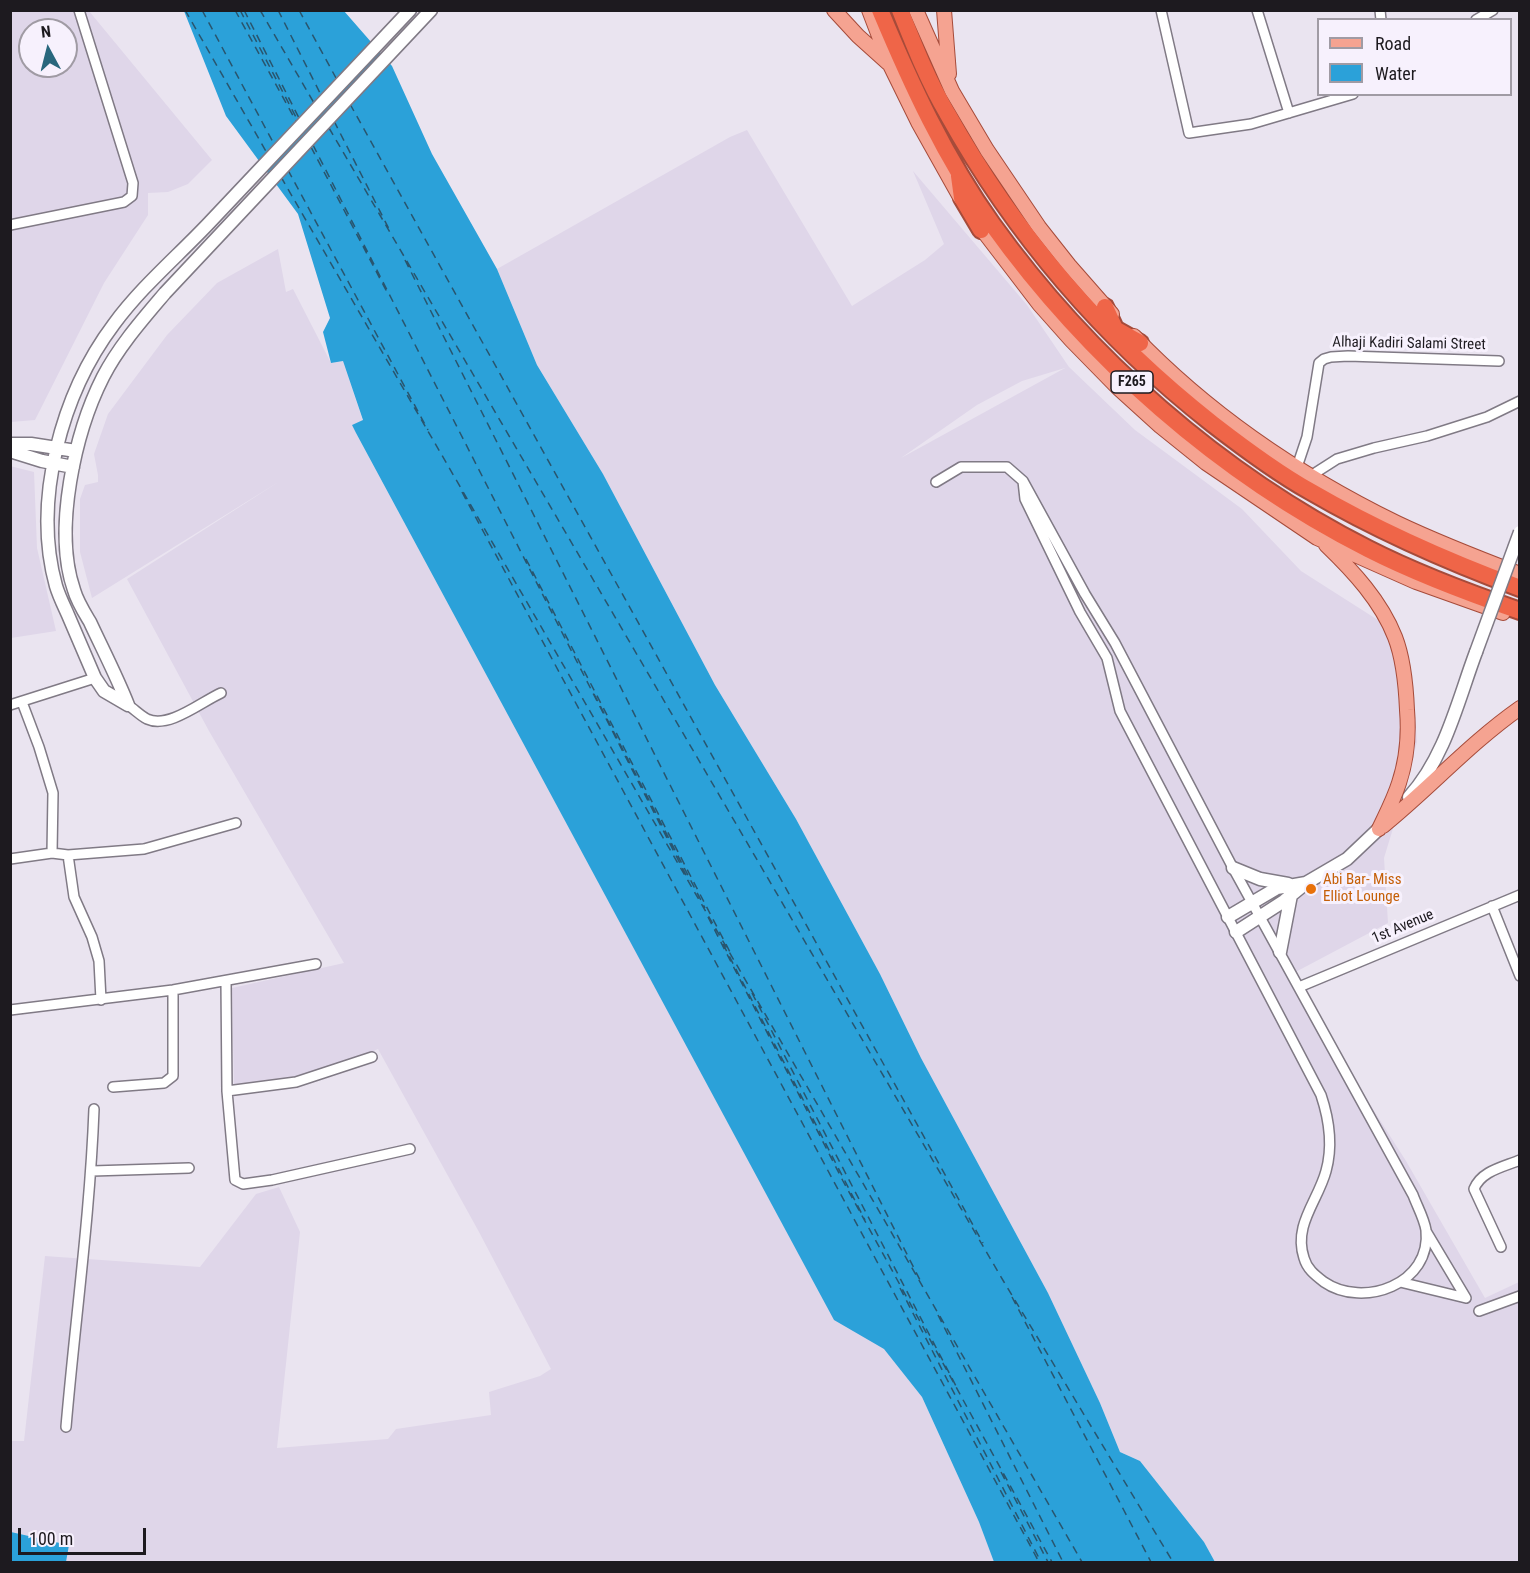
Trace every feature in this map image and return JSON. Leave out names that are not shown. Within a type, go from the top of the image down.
[{"type":"highway","name":"F265","points":[[880,10],[954,176],[986,227],[1104,356],[1176,422],[1267,497],[1299,517],[1426,577],[1520,610]]},
{"type":"highway","name":"F265","points":[[900,10],[945,111],[1011,217],[1097,310],[1134,346],[1181,399],[1260,459],[1309,491],[1425,550],[1520,588]]},
{"type":"highway","points":[[954,176],[962,198],[986,227]]},
{"type":"highway","points":[[1097,310],[1134,346]]},
{"type":"main road","points":[[128,705],[104,691],[95,678],[56,587],[50,554],[51,480],[74,392],[114,322],[410,10]]},
{"type":"main road","points":[[128,705],[120,683],[74,589],[67,558],[68,497],[73,466],[76,451],[103,377],[139,323],[165,293],[432,10]]},
{"type":"main road","points":[[834,10],[890,65]]},
{"type":"main road","points":[[869,10],[890,65],[954,176]]},
{"type":"main road","points":[[916,10],[952,91],[987,150],[1039,227],[1069,265],[1097,310]]},
{"type":"main road","points":[[944,10],[947,59],[952,91]]},
{"type":"main road","points":[[1134,346],[1297,467],[1395,522],[1445,545],[1520,574]]},
{"type":"main road","points":[[10,444],[31,444],[76,451]]},
{"type":"main road","points":[[10,451],[27,458],[73,466]]},
{"type":"main road","points":[[1299,517],[1317,538],[1350,568],[1373,597],[1395,637],[1401,659],[1408,722],[1406,756],[1400,783],[1378,829]]},
{"type":"main road","points":[[1236,932],[1261,916],[1290,890],[1347,859],[1418,787],[1440,750],[1520,532]]},
{"type":"main road","points":[[1317,538],[1416,582],[1520,619]]},
{"type":"main road","points":[[1378,829],[1413,801],[1495,725],[1520,708]]},
{"type":"main road","points":[[1233,867],[1290,890]]},
{"type":"main road","points":[[1228,917],[1277,888],[1290,890]]},
{"type":"main road","points":[[1280,952],[1290,890]]},
{"type":"street","points":[[10,225],[124,202],[132,196],[133,183],[79,10]]},
{"type":"street","points":[[1161,10],[1189,133],[1251,124],[1346,96]]},
{"type":"street","points":[[1257,10],[1289,113]]},
{"type":"street","points":[[1479,18],[1493,10]]},
{"type":"street","name":"Alhaji Kadiri Salami Street","points":[[1297,467],[1307,437],[1319,363],[1324,359],[1348,356],[1499,361]]},
{"type":"street","points":[[1312,475],[1337,459],[1426,436],[1487,417],[1520,401]]},
{"type":"street","points":[[936,482],[961,467],[1007,467],[1023,481],[1085,594],[1115,643],[1233,867],[1413,1195],[1426,1230],[1467,1298],[1400,1282]]},
{"type":"street","points":[[1023,481],[1024,499],[1080,612],[1107,658],[1119,711],[1321,1095],[1327,1114],[1330,1148],[1326,1172],[1302,1225],[1301,1240],[1304,1259],[1312,1273],[1342,1292],[1364,1294],[1388,1290],[1409,1275],[1421,1257],[1426,1230]]},
{"type":"street","points":[[10,705],[95,678]]},
{"type":"street","points":[[128,705],[147,719],[166,721],[180,716],[221,693]]},
{"type":"street","points":[[22,702],[53,793],[52,853]]},
{"type":"street","points":[[10,859],[52,853],[68,855],[144,849],[236,823]]},
{"type":"street","points":[[68,855],[74,897],[92,937],[99,961],[101,1000]]},
{"type":"street","name":"1st Avenue","points":[[1299,987],[1520,895]]},
{"type":"street","points":[[1492,906],[1520,976]]},
{"type":"street","points":[[10,1010],[173,990],[316,964]]},
{"type":"street","points":[[226,981],[227,1092],[235,1180],[243,1184],[272,1180],[410,1149]]},
{"type":"street","points":[[113,1087],[164,1083],[173,1076],[173,990]]},
{"type":"street","points":[[227,1092],[296,1082],[372,1057]]},
{"type":"street","points":[[66,1427],[92,1171],[94,1109]]},
{"type":"street","points":[[1501,1247],[1474,1189],[1477,1180],[1484,1175],[1520,1160]]},
{"type":"street","points":[[92,1171],[189,1168]]},
{"type":"street","points":[[1479,1311],[1520,1296]]},
{"type":"shaded area","points":[[11,11],[89,11],[212,160],[188,184],[168,192],[148,193],[148,215],[104,283],[35,420],[11,422]]},
{"type":"shaded area","points":[[747,130],[852,306],[925,260],[944,244],[913,171],[1027,305],[1069,367],[1135,430],[1242,509],[1301,571],[1392,629],[1414,703],[1417,742],[1384,858],[1388,923],[1288,976],[1406,1161],[1485,1298],[1519,1282],[1519,1562],[1215,1562],[1204,1542],[1140,1461],[1120,1452],[1100,1403],[1048,1293],[921,1058],[880,974],[796,819],[715,685],[603,474],[537,365],[497,269],[730,137]],"holes":[[[1065,368],[901,458],[977,405],[1022,381]]]},
{"type":"shaded area","points":[[278,249],[286,292],[293,289],[331,363],[343,361],[363,421],[352,425],[356,433],[834,1319],[884,1348],[922,1397],[979,1522],[994,1562],[66,1562],[68,1544],[11,1532],[11,1441],[24,1441],[45,1256],[200,1267],[256,1194],[279,1187],[300,1232],[277,1448],[388,1439],[396,1429],[491,1415],[489,1392],[540,1376],[551,1369],[479,1232],[378,1049],[303,1083],[234,1085],[232,988],[344,963],[209,731],[127,579],[280,481],[92,598],[80,552],[80,499],[85,485],[98,482],[94,454],[108,414],[167,335],[217,283]]},
{"type":"shaded area","points":[[10,466],[34,472],[37,548],[56,631],[11,638]]},
{"type":"water","points":[[184,11],[344,11],[392,66],[432,154],[497,269],[537,365],[603,474],[715,685],[796,819],[880,974],[921,1058],[1048,1293],[1100,1403],[1120,1452],[1140,1461],[1204,1542],[1215,1562],[994,1562],[979,1522],[922,1397],[884,1349],[834,1320],[356,433],[352,425],[363,420],[343,361],[331,363],[323,332],[330,318],[298,214],[226,116]]},
{"type":"water","points":[[11,1532],[69,1545],[66,1562],[11,1562]]},
{"type":"ferry route","points":[[185,10],[267,153]]},
{"type":"ferry route","points":[[202,10],[274,144]]},
{"type":"ferry route","points":[[235,10],[297,123]]},
{"type":"ferry route","points":[[240,10],[298,121]]},
{"type":"ferry route","points":[[244,10],[300,120]]},
{"type":"ferry route","points":[[260,10],[314,103]]},
{"type":"ferry route","points":[[278,10],[321,95]]},
{"type":"ferry route","points":[[299,10],[336,78]]},
{"type":"ferry route","points":[[350,104],[983,1243]]},
{"type":"ferry route","points":[[334,121],[389,229]]},
{"type":"ferry route","points":[[329,128],[1004,1282],[1173,1562]]},
{"type":"ferry route","points":[[313,145],[689,881]]},
{"type":"ferry route","points":[[311,147],[388,294]]},
{"type":"ferry route","points":[[288,170],[428,430]]},
{"type":"ferry route","points":[[281,177],[1082,1562]]},
{"type":"ferry route","points":[[405,260],[922,1284]]},
{"type":"ferry route","points":[[462,492],[1039,1562]]},
{"type":"ferry route","points":[[526,559],[730,952]]},
{"type":"ferry route","points":[[594,694],[705,908]]},
{"type":"ferry route","points":[[708,917],[843,1181],[1052,1562]]},
{"type":"ferry route","points":[[723,944],[865,1220]]},
{"type":"ferry route","points":[[752,993],[956,1386]]},
{"type":"ferry route","points":[[900,1288],[1041,1562]]},
{"type":"ferry route","points":[[1012,1297],[1151,1562]]},
{"type":"ferry route","points":[[938,1315],[1063,1562]]},
{"type":"ferry route","points":[[1001,1472],[1048,1562]]},
{"type":"place","name":"Abi Bar- Miss Elliot Lounge","points":[[1311,889]]}]
